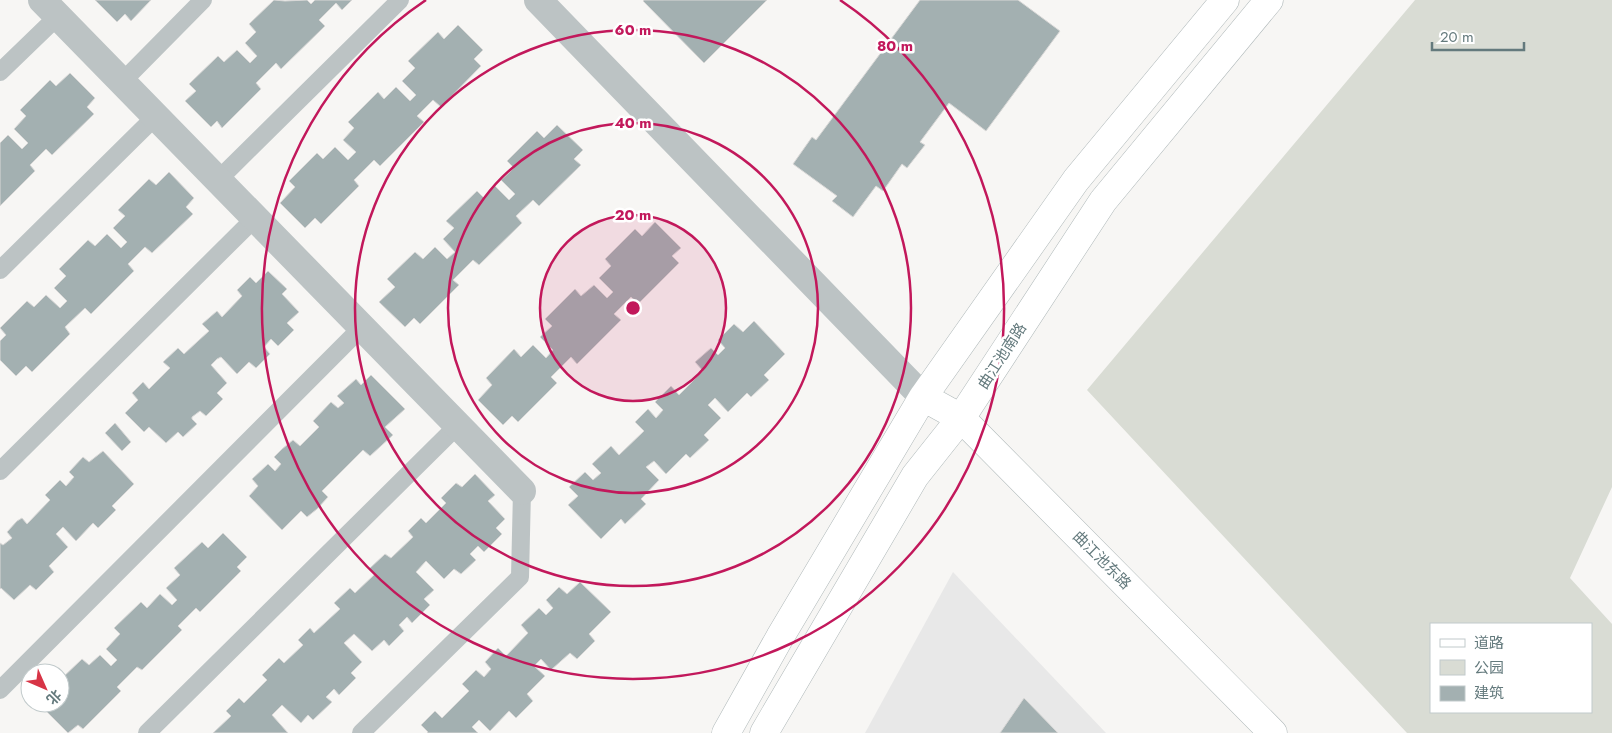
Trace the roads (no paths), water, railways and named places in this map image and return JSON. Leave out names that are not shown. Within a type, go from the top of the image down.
[{"type":"main road","points":[[726,733],[780,637],[924,396],[1076,180],[1225,0]]},
{"type":"main road","name":"曲江池南路","points":[[764,733],[915,476],[961,418],[1103,201],[1269,0]]},
{"type":"main road","name":"曲江池东路","points":[[924,396],[961,418],[1273,733]]},
{"type":"street","points":[[538,0],[924,396]]},
{"type":"street","points":[[50,8],[522,491]]},
{"type":"lane","points":[[122,82],[203,0]]},
{"type":"lane","points":[[218,180],[400,0]]},
{"type":"lane","points":[[0,72],[50,8]]},
{"type":"lane","points":[[0,270],[156,116]]},
{"type":"lane","points":[[0,471],[255,218]]},
{"type":"lane","points":[[0,690],[362,327]]},
{"type":"lane","points":[[147,733],[458,425]]},
{"type":"lane","points":[[361,733],[520,577],[522,491]]}]
